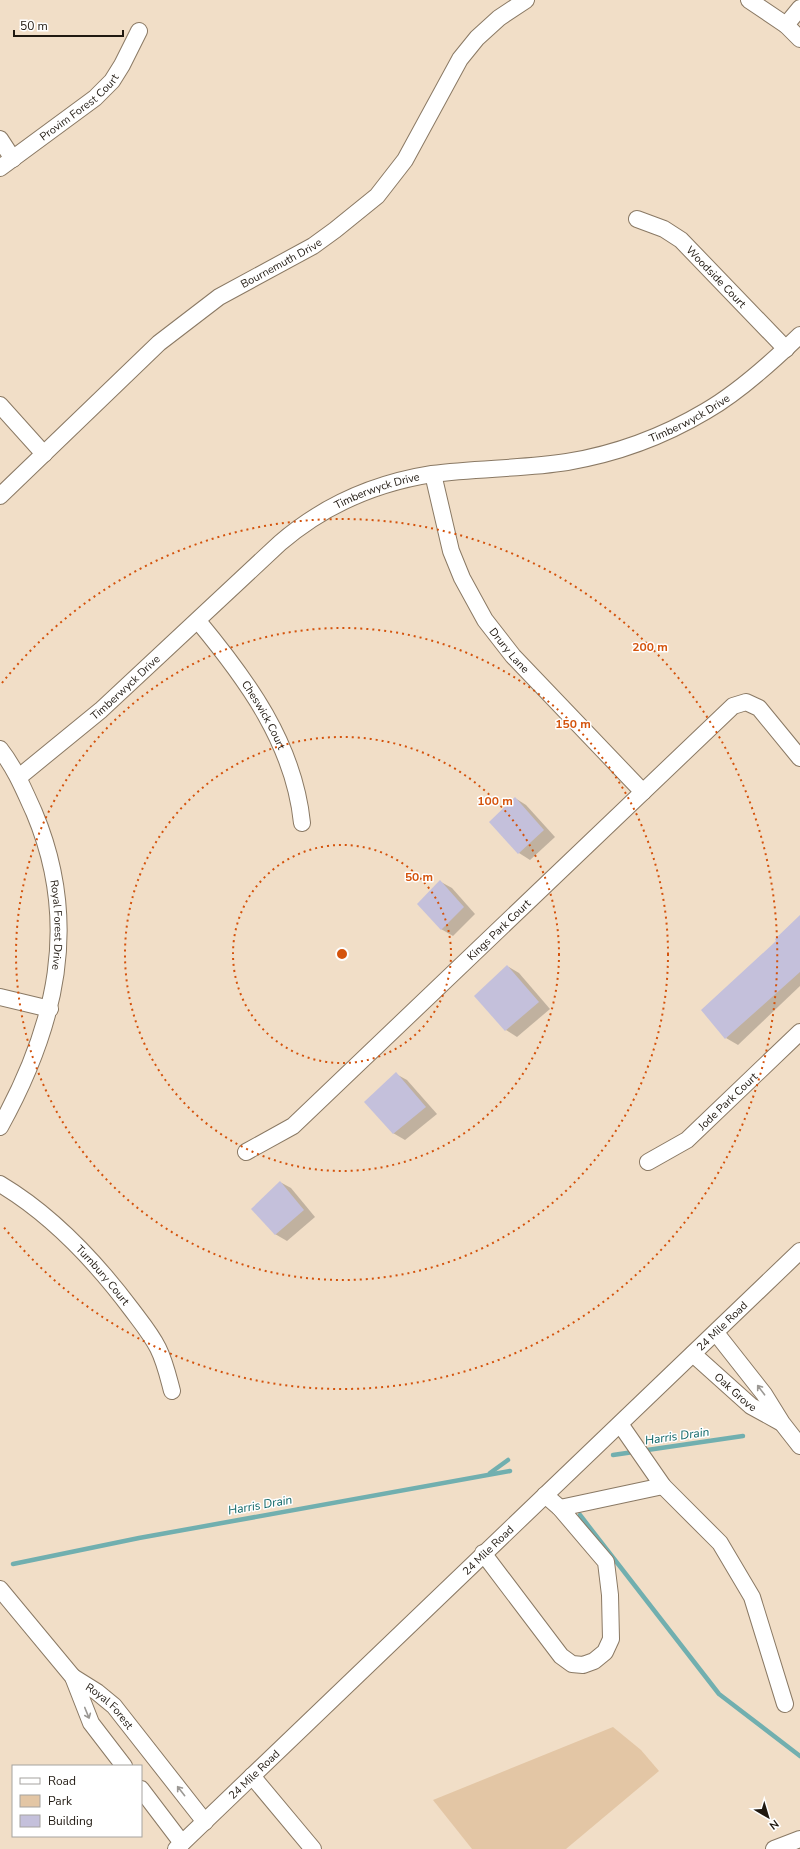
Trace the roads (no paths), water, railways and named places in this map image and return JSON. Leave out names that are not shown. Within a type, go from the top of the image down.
[{"type":"street","name":"Bournemuth Drive","points":[[0,496],[159,343],[177,328],[219,297],[313,246],[356,214],[377,196],[405,160],[460,59],[476,38],[499,18],[526,0]]},
{"type":"street","points":[[749,0],[786,25],[800,39]]},
{"type":"street","points":[[786,25],[800,8]]},
{"type":"street","name":"Provim Forest Court","points":[[7,164],[95,98],[112,81],[139,31]]},
{"type":"street","points":[[0,139],[7,164]]},
{"type":"street","name":"Woodside Court","points":[[637,219],[664,229],[681,240],[786,349]]},
{"type":"street","name":"Timberwyck Drive","points":[[19,777],[100,710],[280,543],[309,520],[352,496],[390,483],[433,474],[567,462],[636,443],[683,424],[707,411],[732,393],[800,336]]},
{"type":"street","points":[[0,405],[44,454]]},
{"type":"street","name":"Drury Lane","points":[[433,474],[451,551],[462,578],[482,615],[513,656],[643,792]]},
{"type":"street","name":"Cheswick Court","points":[[198,620],[246,681],[271,722],[295,783],[302,823]]},
{"type":"street","name":"Kings Park Court","points":[[246,1152],[293,1126],[733,706],[746,702],[759,708],[800,758]]},
{"type":"street","name":"Royal Forest Drive","points":[[0,749],[19,777],[41,828],[53,867],[58,902],[60,934],[58,966],[50,1009],[40,1042],[26,1077],[0,1127]]},
{"type":"street","points":[[0,997],[50,1009]]},
{"type":"street","name":"Jode Park Court","points":[[648,1162],[687,1140],[800,1032]]},
{"type":"street","name":"Turnbury Court","points":[[0,1184],[44,1216],[67,1236],[99,1269],[132,1310],[157,1347],[166,1367],[172,1391]]},
{"type":"street","name":"24 Mile Road","points":[[178,1846],[205,1822],[483,1553],[716,1333],[800,1251]]},
{"type":"street","name":"Oak Grove","points":[[716,1333],[764,1394],[782,1423],[800,1446]]},
{"type":"street","name":"Oak Grove","points":[[693,1354],[751,1406],[782,1423]]},
{"type":"street","points":[[620,1424],[636,1450],[663,1486],[720,1543],[752,1597],[785,1704]]},
{"type":"street","points":[[560,1508],[663,1486]]},
{"type":"street","points":[[483,1553],[561,1656],[572,1664],[583,1665],[594,1661],[605,1652],[611,1639],[610,1596],[606,1562],[560,1508],[544,1495]]},
{"type":"street","points":[[0,1589],[73,1677]]},
{"type":"street","name":"Royal Forest","points":[[73,1677],[91,1723],[123,1765]]},
{"type":"street","name":"Royal Forest","points":[[73,1677],[97,1692],[114,1706],[205,1822]]},
{"type":"street","points":[[252,1776],[313,1849]]},
{"type":"street","points":[[142,1791],[178,1846]]},
{"type":"street","points":[[774,1849],[800,1839]]},
{"type":"waterway","name":"Harris Drain","points":[[613,1455],[743,1436]]},
{"type":"waterway","name":"Harris Drain","points":[[490,1473],[508,1460]]},
{"type":"waterway","name":"Harris Drain","points":[[13,1564],[139,1538],[510,1471]]},
{"type":"waterway","points":[[580,1515],[719,1694],[800,1756]]}]
